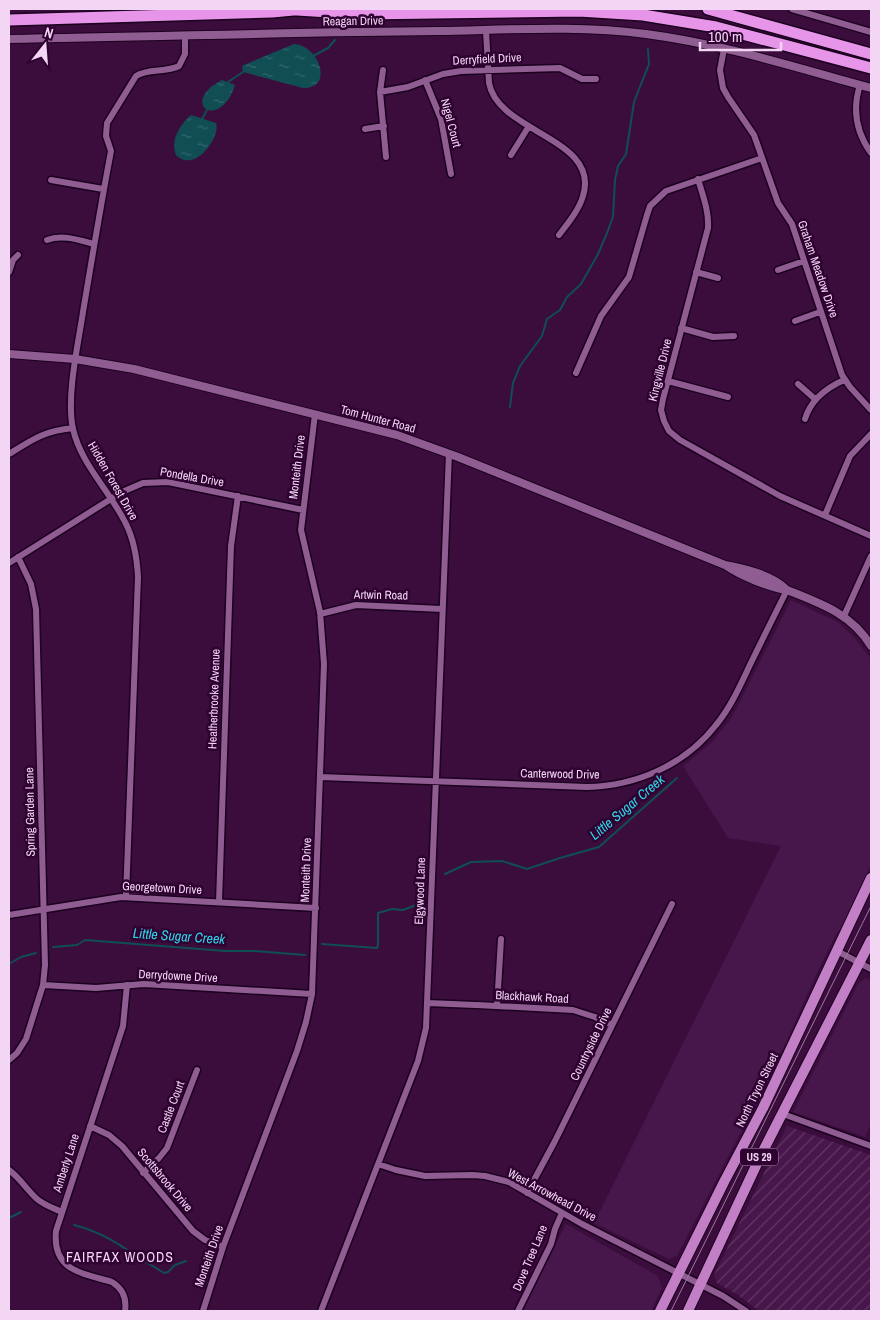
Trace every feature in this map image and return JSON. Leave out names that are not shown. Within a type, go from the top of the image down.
[{"type":"highway","points":[[9,20],[301,9],[362,14],[579,11],[643,15],[725,29],[871,68]]},
{"type":"highway","points":[[708,9],[871,54]]},
{"type":"main road","name":"North Tryon Street","points":[[660,1311],[763,1108],[871,878]]},
{"type":"main road","name":"US 29","points":[[688,1311],[744,1188],[871,940]]},
{"type":"street","points":[[792,9],[871,32]]},
{"type":"street","name":"Reagan Drive","points":[[9,40],[538,29],[622,32],[667,37],[724,49],[871,88]]},
{"type":"street","points":[[486,30],[490,89],[501,108],[566,149],[576,159],[583,173],[584,187],[582,200],[559,235]]},
{"type":"street","name":"Hidden Forest Drive","points":[[126,897],[138,577],[136,555],[125,521],[83,456],[73,428],[71,408],[75,359],[111,150],[106,136],[107,124],[136,76],[142,72],[166,70],[179,66],[185,54],[185,35]]},
{"type":"street","name":"Graham Meadow Drive","points":[[724,49],[720,70],[723,88],[752,130],[778,203],[792,224],[844,380],[871,410]]},
{"type":"street","name":"Derryfield Drive","points":[[380,92],[408,87],[454,71],[560,68],[582,79],[596,79]]},
{"type":"street","points":[[383,70],[380,92],[386,157]]},
{"type":"street","name":"Nigel Court","points":[[426,80],[441,119],[451,174]]},
{"type":"street","points":[[860,85],[856,103],[856,120],[861,136],[871,153]]},
{"type":"street","points":[[365,128],[384,126]]},
{"type":"street","points":[[511,155],[530,126]]},
{"type":"street","points":[[576,373],[601,316],[629,277],[650,206],[666,191],[762,158]]},
{"type":"street","points":[[51,180],[103,189]]},
{"type":"street","name":"Kingville Drive","points":[[698,180],[709,219],[661,410],[666,426],[673,435],[780,496],[871,536]]},
{"type":"street","points":[[47,240],[62,237],[94,244]]},
{"type":"street","points":[[9,272],[13,260],[18,255]]},
{"type":"street","points":[[778,270],[804,261]]},
{"type":"street","points":[[696,272],[718,278]]},
{"type":"street","points":[[796,321],[820,312]]},
{"type":"street","points":[[681,328],[713,337],[734,336]]},
{"type":"street","name":"Tom Hunter Road","points":[[9,354],[75,359],[134,369],[397,435],[449,453],[725,565],[734,571],[778,589],[787,590],[832,609],[844,616],[860,630],[871,646]]},
{"type":"street","points":[[805,419],[815,399],[827,388],[844,380]]},
{"type":"street","points":[[668,381],[728,397]]},
{"type":"street","points":[[798,384],[815,399]]},
{"type":"street","name":"Monteith Drive","points":[[203,1311],[224,1247],[297,1051],[312,994],[324,664],[320,614],[302,539],[303,510],[315,414]]},
{"type":"street","points":[[9,454],[44,434],[55,430],[73,428]]},
{"type":"street","points":[[825,516],[850,456],[871,434]]},
{"type":"street","name":"Elgywood Lane","points":[[321,1311],[420,1053],[426,1028],[449,453]]},
{"type":"street","name":"Pondella Drive","points":[[9,563],[111,499],[136,485],[153,481],[168,482],[303,510]]},
{"type":"street","name":"Heatherbrooke Avenue","points":[[219,902],[231,546],[238,496]]},
{"type":"street","points":[[844,616],[871,556]]},
{"type":"street","name":"Spring Garden Lane","points":[[9,1060],[17,1053],[26,1039],[43,984],[45,965],[36,609],[31,584],[18,558]]},
{"type":"street","name":"Canterwood Drive","points":[[320,777],[594,787],[626,783],[662,769],[691,750],[706,737],[722,717],[787,590]]},
{"type":"street","name":"Artwin Road","points":[[320,614],[356,605],[442,609]]},
{"type":"street","name":"Georgetown Drive","points":[[9,915],[126,897],[316,908]]},
{"type":"street","name":"Countryside Drive","points":[[527,1192],[555,1141],[672,904]]},
{"type":"street","points":[[497,1006],[501,939]]},
{"type":"street","points":[[837,951],[871,969]]},
{"type":"street","name":"Derrydowne Drive","points":[[43,984],[96,988],[144,984],[312,994]]},
{"type":"street","name":"Amberly Lane","points":[[125,1311],[126,1300],[118,1286],[112,1282],[71,1269],[63,1262],[55,1242],[56,1231],[123,1026],[127,985]]},
{"type":"street","name":"Blackhawk Road","points":[[428,1003],[573,1010],[612,1025]]},
{"type":"street","name":"Castle Court","points":[[144,1173],[167,1148],[197,1070]]},
{"type":"street","points":[[783,1114],[871,1146]]},
{"type":"street","name":"Scottsbrook Drive","points":[[90,1126],[103,1131],[116,1140],[193,1231],[204,1240],[224,1247]]},
{"type":"street","name":"West Arrowhead Drive","points":[[378,1164],[425,1176],[485,1176],[508,1182],[562,1213],[734,1302],[746,1311]]},
{"type":"street","points":[[9,1170],[43,1204],[62,1212]]},
{"type":"street","name":"Dove Tree Lane","points":[[518,1311],[551,1244],[554,1229],[562,1213]]},
{"type":"shaded area","points":[[791,600],[838,622],[854,637],[871,659],[871,865],[818,971],[757,1101],[677,1256],[669,1259],[594,1223],[781,846],[728,838],[683,766],[711,743],[732,717]]},
{"type":"shaded area","points":[[865,978],[871,981],[871,1123],[865,1137],[793,1112],[858,984]]},
{"type":"shaded area","points":[[787,1126],[871,1155],[871,1311],[759,1311],[738,1295],[717,1283],[714,1275]]},
{"type":"shaded area","points":[[566,1224],[658,1276],[662,1288],[651,1311],[522,1311]]},
{"type":"water","points":[[294,44],[311,52],[320,67],[321,75],[318,82],[313,86],[303,88],[243,72],[242,66]]},
{"type":"water","points":[[222,80],[235,85],[229,98],[223,106],[216,110],[205,108],[202,103],[204,97],[210,88]]},
{"type":"water","points":[[191,115],[216,123],[216,129],[214,137],[205,151],[191,160],[183,160],[176,155],[174,149],[175,138],[183,123]]},
{"type":"waterway","points":[[313,56],[328,48],[335,40]]},
{"type":"waterway","points":[[510,407],[513,383],[520,366],[542,336],[547,319],[560,310],[567,297],[581,284],[598,254],[607,233],[613,217],[615,180],[618,166],[626,154],[634,102],[649,64],[648,49]]},
{"type":"waterway","points":[[228,82],[243,72]]},
{"type":"waterway","points":[[201,121],[207,110]]},
{"type":"waterway","name":"Little Sugar Creek","points":[[445,874],[471,862],[502,861],[527,869],[599,847],[677,778]]},
{"type":"waterway","name":"Little Sugar Creek","points":[[322,944],[377,948],[378,913],[392,909],[403,910],[424,902]]},
{"type":"waterway","name":"Little Sugar Creek","points":[[53,947],[77,945],[85,940],[305,955]]},
{"type":"waterway","name":"Little Sugar Creek","points":[[9,964],[21,957],[36,953]]},
{"type":"waterway","points":[[9,1218],[21,1212]]},
{"type":"waterway","points":[[74,1225],[110,1239],[142,1262],[146,1262],[164,1273],[168,1272],[175,1265],[186,1261]]},
{"type":"tram line","points":[[671,1311],[871,906]]},
{"type":"district","name":"FAIRFAX WOODS","points":[[120,1257]]}]
